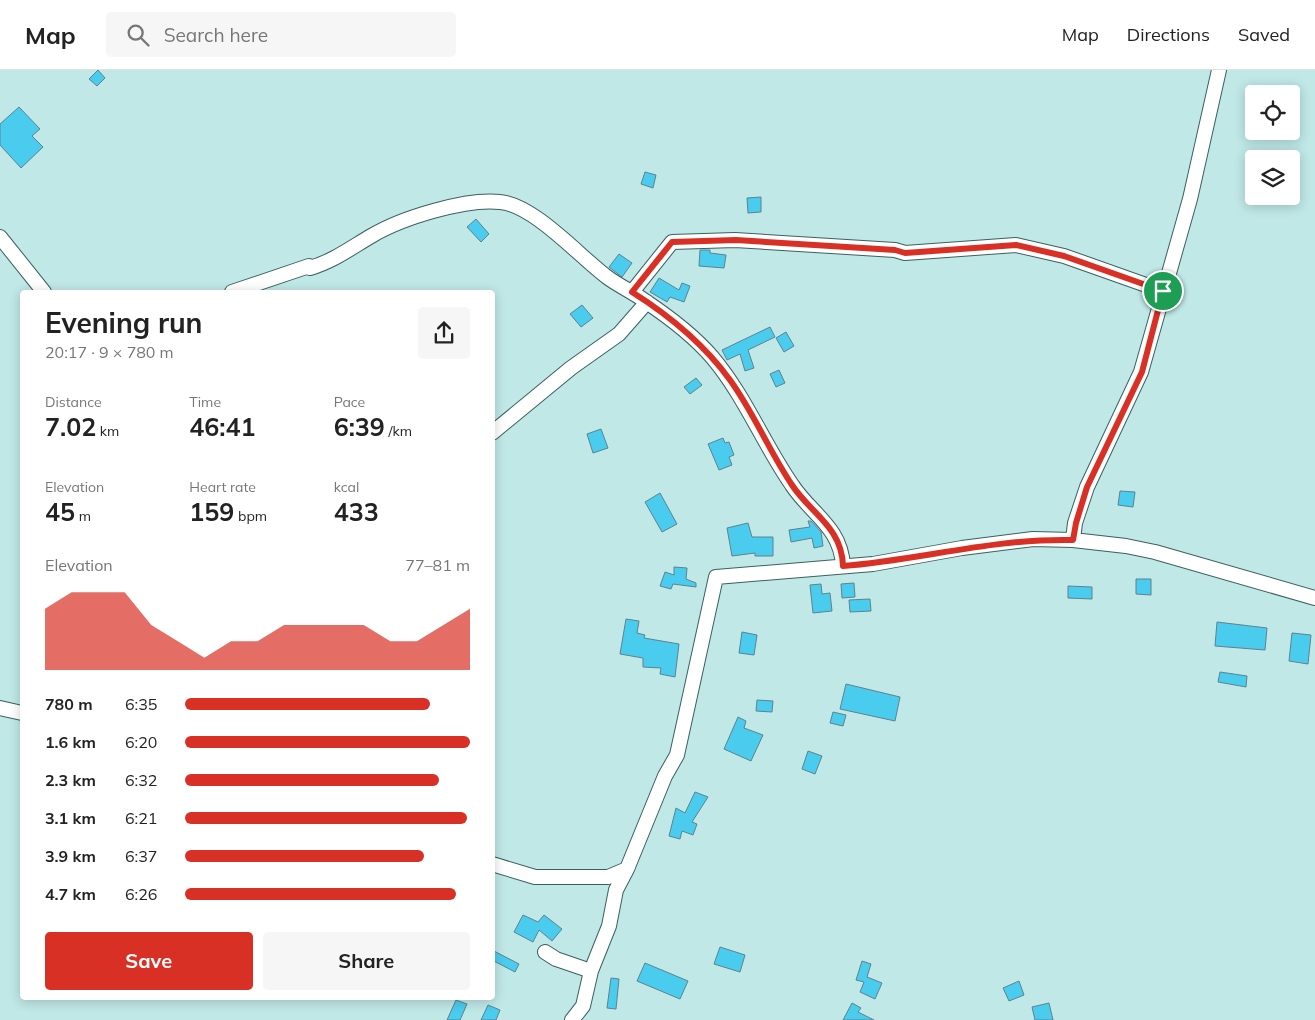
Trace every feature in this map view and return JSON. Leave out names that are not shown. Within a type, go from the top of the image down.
[{"type":"street","points":[[1073,540],[1087,487],[1142,372],[1190,199],[1219,70]]},
{"type":"street","points":[[238,290],[342,255],[373,235],[424,214],[479,201],[498,201],[514,204],[574,247],[607,277],[682,327],[711,356],[731,381],[794,488],[832,530],[842,552],[843,566]]},
{"type":"street","points":[[0,237],[42,290]]},
{"type":"street","points":[[632,292],[672,242],[736,240],[895,250],[905,253],[1016,245],[1064,256],[1163,291]]},
{"type":"street","points":[[495,431],[571,368],[619,334],[647,302]]},
{"type":"street","points":[[572,1020],[583,1006],[591,971],[609,926],[616,890],[627,869],[665,776],[677,755],[716,577],[873,564],[962,548],[1033,539],[1073,540],[1126,546],[1155,552],[1315,598]]},
{"type":"street","points":[[0,708],[20,713]]},
{"type":"street","points":[[495,865],[535,877],[608,877],[627,869]]},
{"type":"street","points":[[545,952],[556,959],[591,971]]},
{"type":"building","points":[[98,70],[105,78],[97,86],[89,79]]},
{"type":"building","points":[[19,107],[40,129],[32,136],[43,147],[21,168],[0,145],[0,124]]},
{"type":"building","points":[[645,172],[656,175],[653,188],[641,184]]},
{"type":"building","points":[[761,197],[761,212],[748,213],[747,198]]},
{"type":"building","points":[[476,219],[489,234],[481,242],[467,227]]},
{"type":"building","points":[[700,250],[710,250],[710,253],[726,255],[724,268],[699,266]]},
{"type":"building","points":[[619,254],[632,263],[622,277],[609,267]]},
{"type":"building","points":[[659,278],[679,290],[682,283],[690,286],[684,302],[670,297],[667,302],[650,292]]},
{"type":"building","points":[[582,305],[593,318],[581,327],[570,314]]},
{"type":"building","points":[[770,327],[775,337],[748,350],[754,368],[745,371],[740,354],[727,360],[722,350]]},
{"type":"building","points":[[786,332],[794,346],[784,352],[776,338]]},
{"type":"building","points":[[779,370],[785,383],[776,387],[770,374]]},
{"type":"building","points":[[696,378],[702,385],[690,394],[684,387]]},
{"type":"building","points":[[601,429],[608,448],[593,453],[587,434]]},
{"type":"building","points":[[723,438],[725,443],[729,442],[734,455],[729,457],[732,465],[719,470],[708,444]]},
{"type":"building","points":[[1120,491],[1135,492],[1133,507],[1118,505]]},
{"type":"building","points":[[660,493],[677,524],[662,532],[645,502]]},
{"type":"building","points":[[808,521],[811,521],[821,532],[823,546],[814,548],[812,538],[791,542],[789,530],[810,527]]},
{"type":"building","points":[[748,523],[752,537],[773,537],[773,556],[755,556],[755,553],[732,556],[727,528]]},
{"type":"building","points":[[674,567],[687,568],[686,579],[696,583],[696,587],[673,584],[671,589],[660,586],[665,572],[674,575]]},
{"type":"building","points":[[1136,579],[1151,579],[1151,595],[1136,594]]},
{"type":"building","points":[[854,583],[855,597],[842,598],[841,584]]},
{"type":"building","points":[[821,584],[822,594],[830,593],[832,611],[813,613],[810,585]]},
{"type":"building","points":[[1068,586],[1092,587],[1092,599],[1068,598]]},
{"type":"building","points":[[870,599],[871,611],[850,612],[849,600]]},
{"type":"building","points":[[626,619],[639,621],[637,633],[645,635],[644,638],[679,644],[675,677],[660,674],[661,668],[643,667],[643,658],[620,654]]},
{"type":"building","points":[[1217,622],[1267,628],[1265,650],[1215,646]]},
{"type":"building","points":[[742,632],[757,635],[754,655],[739,653]]},
{"type":"building","points":[[1292,633],[1311,635],[1308,664],[1289,661]]},
{"type":"building","points":[[1220,672],[1247,676],[1246,687],[1218,682]]},
{"type":"building","points":[[846,684],[900,697],[895,721],[840,709]]},
{"type":"building","points":[[757,700],[773,701],[772,712],[756,711]]},
{"type":"building","points":[[833,712],[846,715],[843,726],[830,723]]},
{"type":"building","points":[[738,717],[746,721],[744,728],[763,735],[751,761],[724,749]]},
{"type":"building","points":[[808,751],[822,756],[815,774],[802,769]]},
{"type":"building","points":[[695,792],[708,797],[692,822],[697,824],[693,835],[682,831],[680,839],[669,836],[676,808],[685,813]]},
{"type":"building","points":[[523,915],[538,922],[544,915],[562,929],[552,941],[539,930],[533,942],[514,932]]},
{"type":"building","points":[[720,947],[745,955],[740,972],[714,964]]},
{"type":"building","points":[[495,952],[519,964],[515,972],[495,962]]},
{"type":"building","points":[[862,961],[871,964],[867,977],[882,983],[875,999],[860,992],[864,982],[856,980]]},
{"type":"building","points":[[645,963],[688,981],[680,999],[637,981]]},
{"type":"building","points":[[611,978],[619,979],[616,1009],[607,1008]]},
{"type":"building","points":[[1019,981],[1024,995],[1009,1001],[1003,988]]},
{"type":"building","points":[[456,1000],[467,1004],[460,1020],[447,1020]]},
{"type":"building","points":[[852,1003],[861,1008],[858,1012],[874,1020],[843,1020]]},
{"type":"building","points":[[1049,1003],[1053,1020],[1035,1020],[1032,1007]]},
{"type":"building","points":[[488,1005],[500,1010],[496,1020],[481,1020]]},
{"type":"route","points":[[736,240],[895,250],[905,253],[1016,245],[1064,256],[1163,291],[1142,372],[1095,474],[1087,487],[1073,534],[1073,540],[1033,539],[990,546],[962,548],[873,564],[843,566],[842,552],[832,530],[794,488],[775,459],[731,381],[711,356],[682,327],[632,292],[672,242],[736,240]]}]
